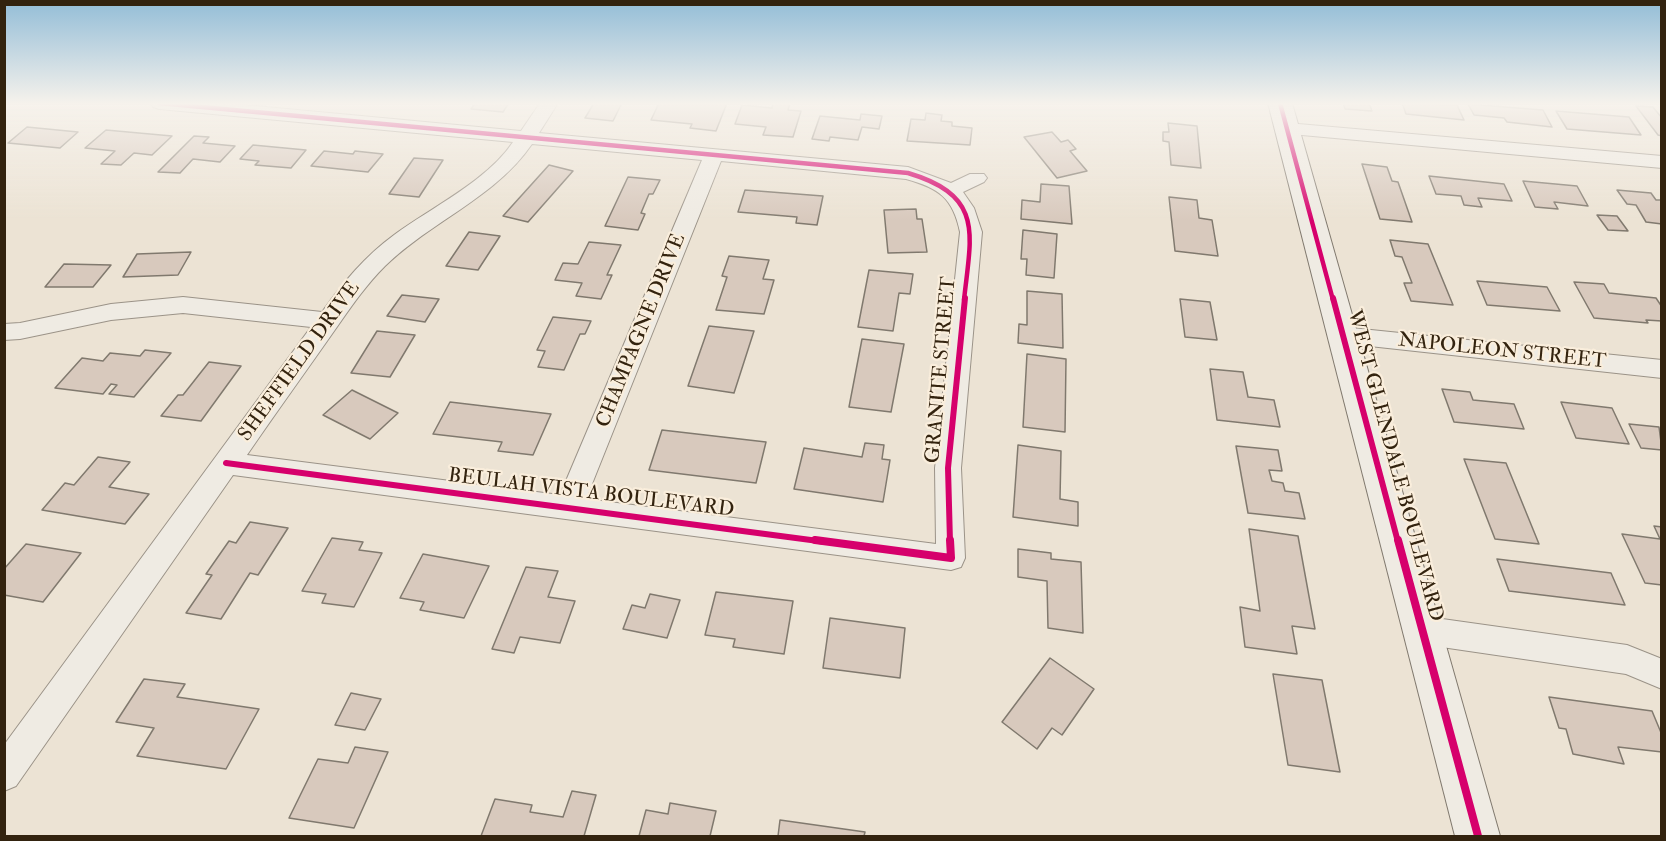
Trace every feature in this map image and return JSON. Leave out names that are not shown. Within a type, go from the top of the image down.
[{"type":"street","name":"SHEFFIELD DRIVE","points":[[4,774],[351,290],[376,262],[400,241],[495,174],[523,142]]},
{"type":"street","points":[[593,142],[908,173],[952,190],[977,178]]},
{"type":"street","name":"WEST GLENDALE BOULEVARD","points":[[1290,142],[1478,837]]},
{"type":"street","points":[[1499,142],[1662,162]]},
{"type":"street","name":"CHAMPAGNE DRIVE","points":[[569,507],[714,154]]},
{"type":"street","name":"GRANITE STREET","points":[[951,558],[948,468],[971,232],[968,213],[952,190]]},
{"type":"street","points":[[4,332],[20,331],[145,307],[183,305],[329,321]]},
{"type":"street","name":"NAPOLEON STREET","points":[[1342,335],[1662,369]]},
{"type":"street","name":"BEULAH VISTA BOULEVARD","points":[[226,463],[951,558]]},
{"type":"street","points":[[1421,630],[1628,660],[1662,674]]},
{"type":"street","points":[[1628,660],[1662,653]]},
{"type":"building","points":[[9,142],[66,142],[60,148]]},
{"type":"building","points":[[92,142],[165,142],[152,155],[134,153],[121,165],[101,164],[115,151],[85,148]]},
{"type":"building","points":[[188,142],[235,146],[220,162],[193,159],[180,173],[158,172]]},
{"type":"building","points":[[927,142],[970,142],[970,145]]},
{"type":"building","points":[[1028,142],[1070,142],[1076,149],[1070,151],[1087,171],[1057,178]]},
{"type":"building","points":[[1169,142],[1199,142],[1201,168],[1171,165]]},
{"type":"building","points":[[253,145],[306,150],[291,168],[255,165],[259,161],[240,159]]},
{"type":"building","points":[[324,151],[383,154],[368,172],[311,166]]},
{"type":"building","points":[[414,158],[443,160],[419,197],[389,194]]},
{"type":"building","points":[[1362,164],[1387,167],[1392,181],[1398,182],[1412,222],[1380,219]]},
{"type":"building","points":[[549,165],[573,171],[528,222],[503,216]]},
{"type":"building","points":[[1429,176],[1504,184],[1512,201],[1478,198],[1482,207],[1464,205],[1461,196],[1436,194]]},
{"type":"building","points":[[628,177],[660,180],[653,194],[649,194],[641,213],[645,214],[638,230],[605,226]]},
{"type":"building","points":[[1523,181],[1577,186],[1588,206],[1554,202],[1558,209],[1535,207]]},
{"type":"building","points":[[1041,184],[1069,186],[1072,224],[1021,219],[1022,200],[1040,202]]},
{"type":"building","points":[[745,190],[823,196],[817,225],[796,223],[797,217],[738,212]]},
{"type":"building","points":[[1617,190],[1651,193],[1656,200],[1662,200],[1662,224],[1646,222],[1636,205],[1627,204]]},
{"type":"building","points":[[1169,197],[1197,200],[1199,218],[1212,220],[1218,256],[1175,251]]},
{"type":"building","points":[[916,209],[917,219],[922,219],[927,252],[888,253],[884,210]]},
{"type":"building","points":[[1597,215],[1617,216],[1628,231],[1608,230]]},
{"type":"building","points":[[1023,230],[1057,234],[1054,278],[1026,275],[1027,259],[1021,259]]},
{"type":"building","points":[[469,232],[500,236],[478,270],[446,266]]},
{"type":"building","points":[[1390,240],[1428,244],[1453,305],[1411,301],[1404,283],[1412,283],[1402,257],[1395,256]]},
{"type":"building","points":[[589,242],[621,245],[607,275],[612,275],[601,299],[576,296],[582,283],[555,280],[563,263],[578,264]]},
{"type":"building","points":[[191,252],[178,275],[123,277],[137,254]]},
{"type":"building","points":[[729,256],[769,260],[763,279],[774,280],[764,314],[716,310],[727,277],[722,276]]},
{"type":"building","points":[[64,264],[111,265],[93,287],[45,287]]},
{"type":"building","points":[[869,270],[913,274],[910,294],[899,293],[893,331],[858,327]]},
{"type":"building","points":[[1477,281],[1547,287],[1560,311],[1487,305]]},
{"type":"building","points":[[1574,282],[1604,284],[1609,293],[1656,298],[1662,307],[1662,321],[1646,320],[1648,323],[1594,318]]},
{"type":"building","points":[[1027,291],[1062,294],[1063,348],[1018,343],[1019,324],[1027,325]]},
{"type":"building","points":[[402,295],[439,299],[425,322],[387,316]]},
{"type":"building","points":[[1180,299],[1210,302],[1217,340],[1185,337]]},
{"type":"building","points":[[553,317],[591,321],[585,334],[580,334],[564,370],[538,367],[545,351],[537,350]]},
{"type":"building","points":[[709,326],[754,331],[734,393],[688,386]]},
{"type":"building","points":[[377,331],[415,335],[390,377],[351,373]]},
{"type":"building","points":[[862,339],[904,344],[891,412],[849,407]]},
{"type":"building","points":[[145,350],[171,353],[134,397],[109,394],[117,385],[111,384],[103,394],[55,388],[82,358],[103,361],[110,353],[140,356]]},
{"type":"building","points":[[1027,354],[1066,359],[1065,432],[1023,427]]},
{"type":"building","points":[[209,362],[241,366],[201,421],[161,416],[178,395],[183,395]]},
{"type":"building","points":[[1210,369],[1243,372],[1248,397],[1274,400],[1280,427],[1217,420]]},
{"type":"building","points":[[1442,389],[1470,392],[1473,400],[1514,404],[1524,429],[1454,422]]},
{"type":"building","points":[[352,390],[398,413],[370,439],[323,415]]},
{"type":"building","points":[[450,402],[551,414],[533,455],[498,451],[502,442],[433,434]]},
{"type":"building","points":[[1561,402],[1612,408],[1629,444],[1576,438]]},
{"type":"building","points":[[1629,424],[1659,427],[1662,450],[1641,448]]},
{"type":"building","points":[[662,430],[766,442],[756,483],[649,470]]},
{"type":"building","points":[[865,443],[884,445],[882,459],[890,460],[883,502],[794,489],[804,448],[862,457]]},
{"type":"building","points":[[1018,445],[1061,451],[1060,499],[1078,502],[1078,526],[1013,517]]},
{"type":"building","points":[[1236,446],[1278,450],[1282,471],[1269,470],[1272,481],[1283,483],[1285,491],[1299,493],[1305,519],[1248,513]]},
{"type":"building","points":[[98,457],[130,462],[109,487],[149,494],[125,524],[42,510],[65,483],[74,485]]},
{"type":"building","points":[[1464,459],[1506,463],[1539,544],[1495,539]]},
{"type":"building","points":[[250,522],[288,528],[258,575],[250,573],[221,619],[186,613],[212,575],[206,574],[229,541],[236,543]]},
{"type":"building","points":[[1654,526],[1662,527],[1662,585],[1645,583],[1622,534],[1660,539]]},
{"type":"building","points":[[1249,529],[1298,536],[1315,629],[1292,626],[1297,654],[1245,647],[1240,607],[1260,611]]},
{"type":"building","points":[[332,538],[363,542],[359,550],[382,553],[354,607],[322,603],[326,594],[302,591]]},
{"type":"building","points":[[26,544],[81,553],[43,602],[4,595],[4,569]]},
{"type":"building","points":[[1018,549],[1051,553],[1051,559],[1081,562],[1083,633],[1048,628],[1047,581],[1018,577]]},
{"type":"building","points":[[423,554],[489,566],[464,618],[420,610],[424,602],[400,598]]},
{"type":"building","points":[[1497,559],[1611,573],[1625,605],[1509,591]]},
{"type":"building","points":[[526,567],[558,571],[548,597],[575,601],[560,643],[520,637],[514,653],[492,649]]},
{"type":"building","points":[[716,592],[793,601],[784,654],[733,647],[735,639],[705,635]]},
{"type":"building","points":[[650,594],[680,600],[667,638],[623,629],[632,605],[645,608]]},
{"type":"building","points":[[830,618],[905,628],[900,678],[823,668]]},
{"type":"building","points":[[1050,658],[1094,689],[1062,735],[1052,728],[1037,749],[1002,722]]},
{"type":"building","points":[[1273,674],[1322,680],[1340,772],[1288,765]]},
{"type":"building","points":[[144,679],[185,684],[177,697],[259,709],[226,769],[137,756],[154,728],[116,722]]},
{"type":"building","points":[[351,693],[381,699],[365,730],[335,725]]},
{"type":"building","points":[[1549,697],[1652,711],[1662,735],[1662,752],[1618,747],[1624,764],[1573,754],[1566,729],[1559,728]]},
{"type":"building","points":[[355,747],[388,752],[354,828],[289,818],[318,759],[348,763]]},
{"type":"building","points":[[572,791],[596,795],[584,836],[481,836],[495,799],[532,805],[530,812],[563,817]]},
{"type":"building","points":[[670,803],[716,811],[710,836],[639,836],[646,810],[668,814]]},
{"type":"building","points":[[780,820],[865,832],[864,836],[778,836]]},
{"type":"cycle path","points":[[226,463],[951,558],[948,468],[971,232],[968,219],[958,199],[942,186],[908,173],[579,142]]},
{"type":"cycle path","points":[[1291,142],[1478,836]]}]
